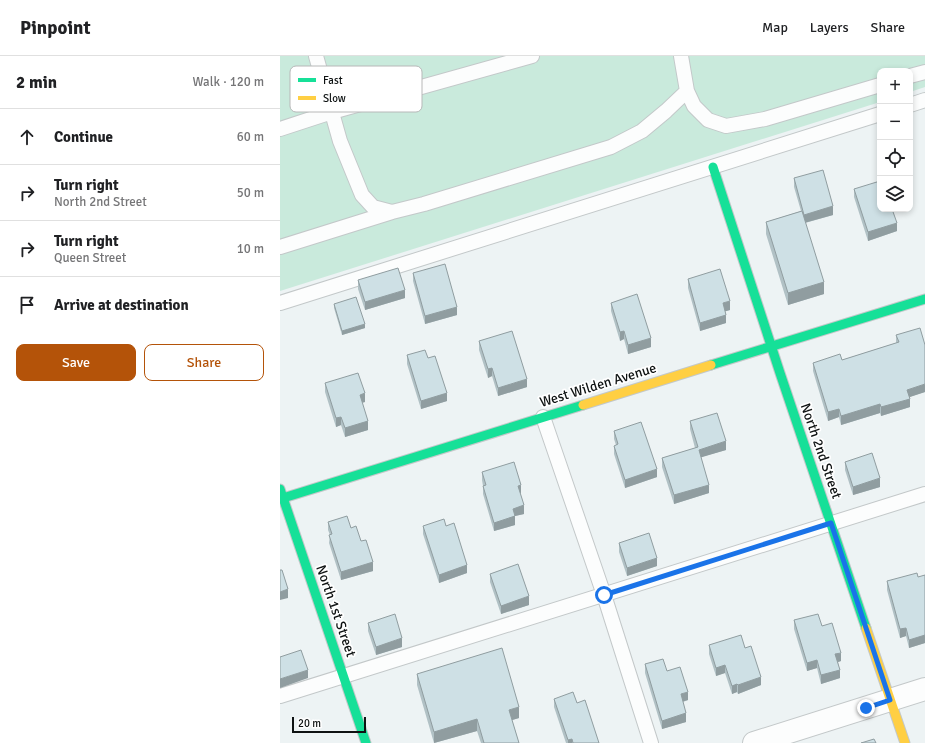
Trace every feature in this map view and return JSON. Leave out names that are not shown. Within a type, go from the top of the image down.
[{"type":"street","name":"North 2nd Street","points":[[713,167],[905,743]]},
{"type":"street","name":"West Wilden Avenue","points":[[281,495],[543,417],[925,298]]},
{"type":"street","name":"North 1st Street","points":[[281,495],[366,743]]},
{"type":"street","points":[[754,743],[925,689]]},
{"type":"lane","points":[[316,56],[319,66]]},
{"type":"lane","points":[[422,87],[532,56]]},
{"type":"lane","points":[[681,56],[687,91],[694,106],[708,120],[726,126],[765,119],[877,86]]},
{"type":"lane","points":[[913,75],[925,72]]},
{"type":"lane","points":[[280,247],[611,147],[642,131],[687,91]]},
{"type":"lane","points":[[913,104],[925,100]]},
{"type":"lane","points":[[280,129],[332,112],[340,141],[362,195],[373,207],[392,212]]},
{"type":"lane","points":[[280,303],[877,115]]},
{"type":"lane","points":[[543,417],[604,595],[651,743]]},
{"type":"lane","points":[[280,696],[925,494]]},
{"type":"green space","points":[[280,56],[925,56],[925,87],[913,91],[913,68],[877,68],[877,103],[280,291]]},
{"type":"building","points":[[823,170],[833,206],[804,215],[794,178]]},
{"type":"building","points":[[877,182],[877,212],[893,212],[897,223],[868,232],[854,189]]},
{"type":"building","points":[[802,211],[824,282],[788,293],[766,222]]},
{"type":"building","points":[[445,264],[457,307],[425,316],[413,273]]},
{"type":"building","points":[[398,268],[405,290],[365,302],[358,280]]},
{"type":"building","points":[[720,269],[730,301],[723,303],[726,315],[700,323],[688,279]]},
{"type":"building","points":[[637,294],[651,338],[628,345],[624,331],[620,332],[611,303]]},
{"type":"building","points":[[356,297],[365,324],[342,331],[334,304]]},
{"type":"building","points":[[920,328],[925,345],[925,384],[907,390],[910,399],[881,407],[880,404],[841,416],[839,409],[828,412],[813,363],[840,354],[842,360],[899,342],[896,335]]},
{"type":"building","points":[[512,331],[527,379],[498,388],[492,368],[488,369],[479,341]]},
{"type":"building","points":[[425,350],[428,358],[435,356],[447,393],[421,401],[407,355]]},
{"type":"building","points":[[358,373],[365,393],[360,395],[368,421],[345,428],[341,417],[336,418],[325,383]]},
{"type":"building","points":[[717,413],[726,441],[699,450],[709,485],[674,495],[662,458],[698,447],[690,421]]},
{"type":"building","points":[[641,422],[657,469],[625,480],[614,446],[618,444],[614,431]]},
{"type":"building","points":[[872,453],[880,478],[853,487],[845,462]]},
{"type":"building","points":[[514,462],[521,485],[518,486],[524,505],[513,509],[515,516],[494,523],[483,486],[486,485],[482,472]]},
{"type":"building","points":[[347,516],[351,528],[356,526],[361,541],[366,540],[373,562],[341,572],[329,535],[332,534],[328,522]]},
{"type":"building","points":[[444,519],[446,526],[454,523],[467,565],[439,575],[423,526]]},
{"type":"building","points":[[649,533],[657,558],[627,568],[619,543]]},
{"type":"building","points":[[518,564],[529,596],[501,606],[490,574]]},
{"type":"building","points":[[280,570],[282,570],[288,589],[280,592]]},
{"type":"building","points":[[917,573],[918,577],[925,575],[925,635],[909,640],[906,628],[900,629],[887,581]]},
{"type":"building","points":[[395,614],[402,638],[376,647],[368,623]]},
{"type":"building","points":[[818,614],[822,626],[832,623],[841,653],[835,654],[840,670],[821,675],[817,660],[807,663],[794,620]]},
{"type":"building","points":[[741,635],[745,648],[751,646],[761,677],[732,686],[725,665],[716,668],[709,645]]},
{"type":"building","points":[[502,648],[519,707],[509,710],[519,743],[484,743],[477,719],[434,732],[417,674]]},
{"type":"building","points":[[301,650],[308,670],[280,679],[280,657]]},
{"type":"building","points":[[663,659],[667,671],[680,667],[688,692],[681,694],[686,713],[662,721],[645,664]]},
{"type":"building","points":[[573,692],[577,703],[585,700],[599,743],[573,743],[572,739],[568,740],[554,699]]},
{"type":"building","points":[[874,739],[876,743],[861,743]]},
{"type":"traffic: fast","points":[[713,167],[780,373],[866,628]]},
{"type":"traffic: fast","points":[[711,365],[925,299]]},
{"type":"traffic: fast","points":[[280,499],[583,405]]},
{"type":"traffic: fast","points":[[280,489],[366,743]]},
{"type":"traffic: slow","points":[[583,405],[711,365]]},
{"type":"traffic: slow","points":[[866,628],[905,743]]},
{"type":"route","points":[[604,595],[831,523],[890,700],[866,708]]}]
